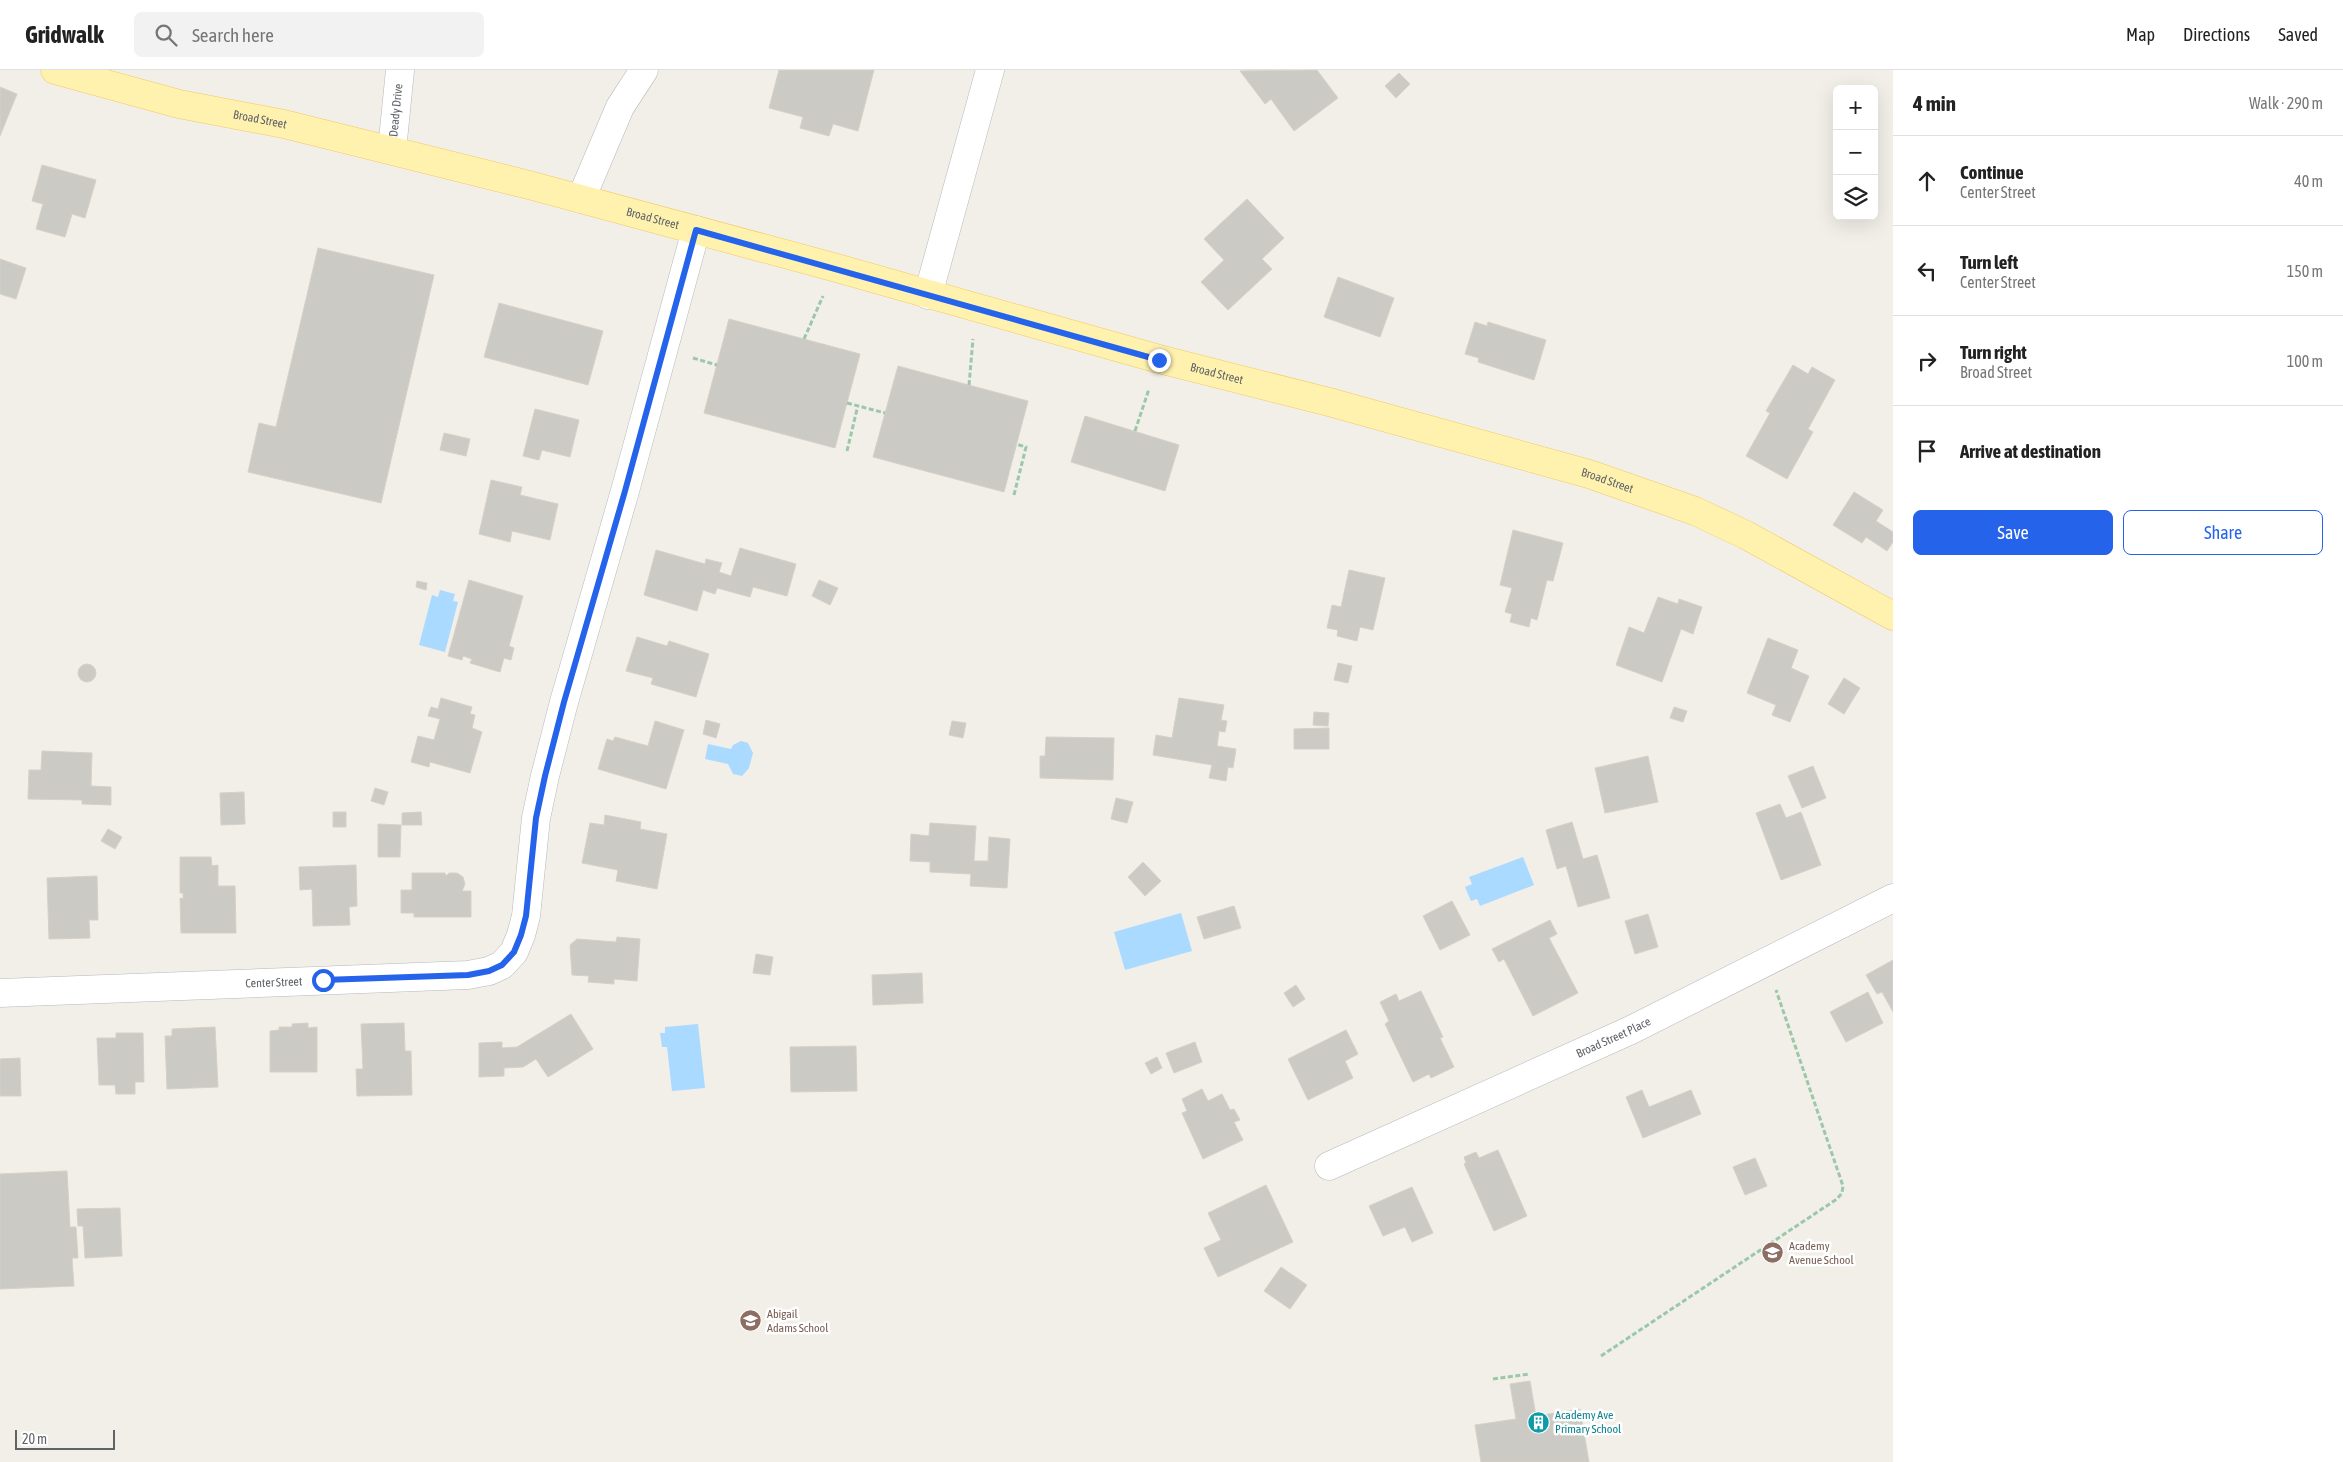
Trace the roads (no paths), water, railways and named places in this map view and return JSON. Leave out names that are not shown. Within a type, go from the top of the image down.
[{"type":"main road","name":"Broad Street","points":[[55,70],[179,104],[284,124],[581,199],[833,267],[1159,360],[1329,402],[1589,474],[1695,512],[1746,535],[1893,616]]},
{"type":"street","name":"Deady Drive","points":[[392,150],[400,70]]},
{"type":"street","points":[[581,199],[620,107],[644,70]]},
{"type":"street","points":[[928,294],[990,70]]},
{"type":"street","name":"Center Street","points":[[0,993],[468,975],[489,971],[502,965],[514,952],[526,916],[536,818],[561,711],[625,491],[696,230]]},
{"type":"street","name":"Broad Street Place","points":[[1328,1166],[1630,1030],[1893,898]]},
{"type":"water","points":[[440,590],[455,594],[453,601],[458,602],[445,652],[419,645],[432,595],[438,597]]},
{"type":"water","points":[[741,741],[748,743],[753,753],[749,768],[742,776],[733,774],[728,764],[705,759],[708,744],[731,749],[733,745]]},
{"type":"water","points":[[1523,857],[1534,885],[1480,906],[1477,899],[1471,901],[1465,887],[1472,884],[1469,877]]},
{"type":"water","points":[[1181,913],[1192,951],[1125,970],[1114,932]]},
{"type":"water","points":[[698,1024],[705,1088],[672,1091],[667,1047],[662,1047],[660,1033],[665,1033],[665,1027]]},
{"type":"place","name":"Academy Avenue School","points":[[1773,1253]]},
{"type":"place","name":"Abigail Adams School","points":[[751,1321]]},
{"type":"place","name":"Academy Ave Primary School","points":[[1539,1422]]}]
